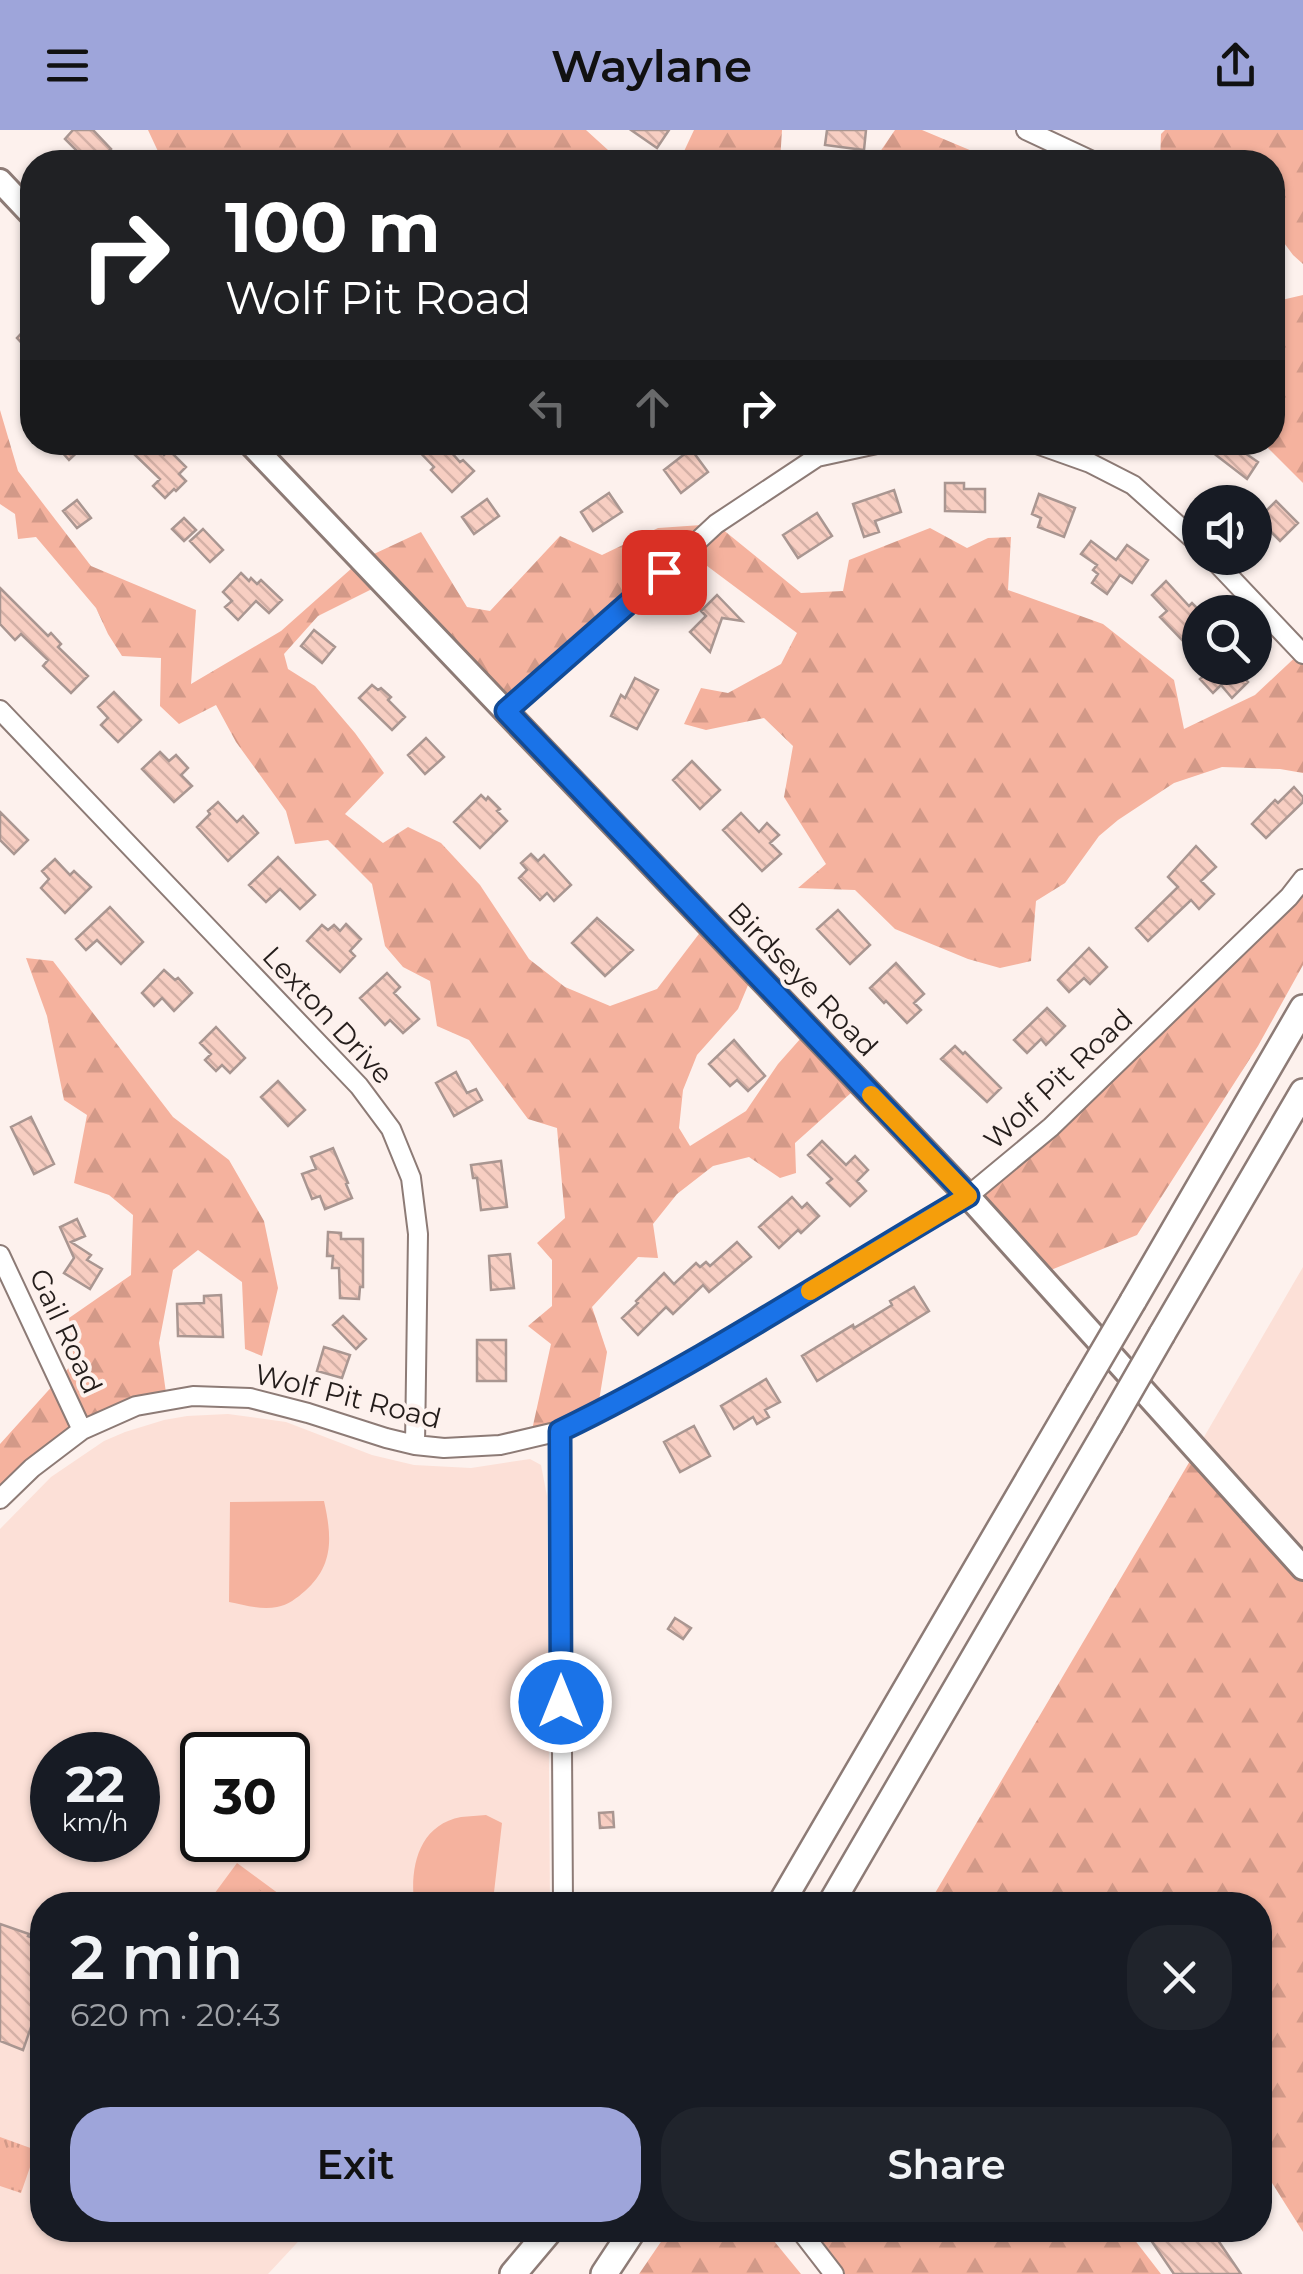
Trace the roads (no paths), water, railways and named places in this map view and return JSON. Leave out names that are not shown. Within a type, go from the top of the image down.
[{"type":"highway","points":[[788,1892],[1303,1008]]},
{"type":"highway","points":[[838,1892],[1303,1092]]},
{"type":"highway","points":[[515,2271],[540,2242]]},
{"type":"highway","points":[[604,2274],[625,2242]]},
{"type":"main road","points":[[0,181],[20,202]]},
{"type":"main road","name":"Birdseye Road","points":[[261,455],[1041,1274],[1303,1568]]},
{"type":"street","points":[[1026,130],[1069,150]]},
{"type":"street","points":[[506,711],[716,524],[806,455]]},
{"type":"street","points":[[1068,455],[1133,485],[1182,530]]},
{"type":"street","points":[[1228,575],[1303,654]]},
{"type":"street","name":"Lexton Drive","points":[[0,710],[359,1086],[391,1129],[410,1178],[418,1234],[416,1445]]},
{"type":"street","name":"Wolf Pit Road","points":[[0,1499],[32,1468],[82,1430],[136,1406],[194,1396],[276,1404],[416,1445],[470,1448],[560,1431],[725,1342],[968,1196],[1051,1127],[1289,897],[1303,879]]},
{"type":"street","name":"Gail Road","points":[[0,1255],[82,1430]]},
{"type":"street","points":[[560,1431],[563,1892]]},
{"type":"street","points":[[809,2242],[834,2274]]}]
